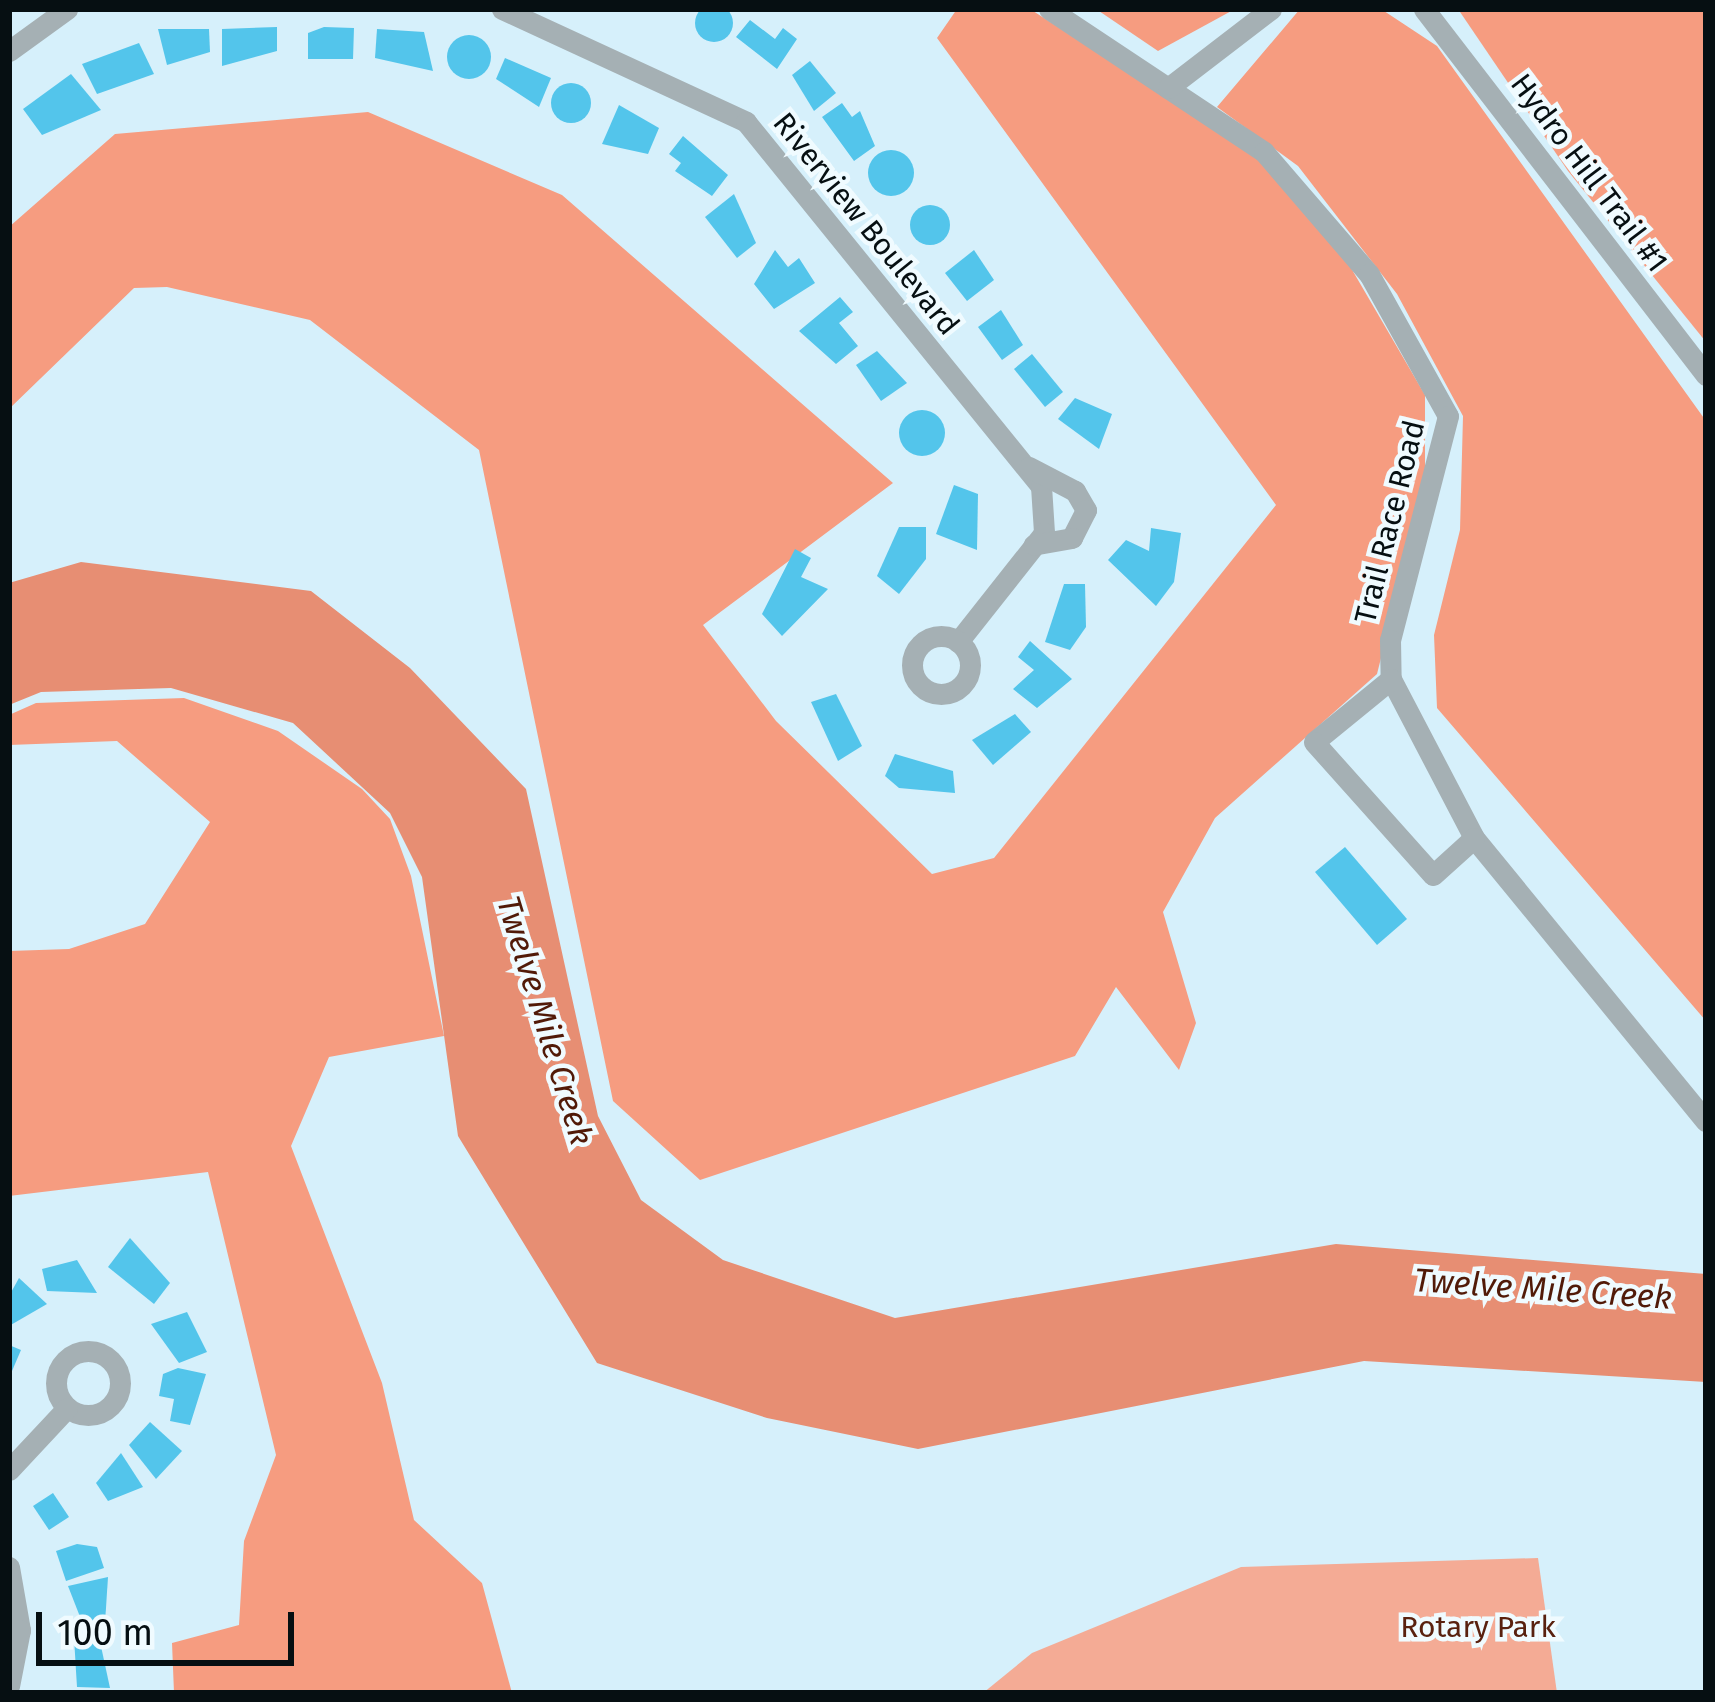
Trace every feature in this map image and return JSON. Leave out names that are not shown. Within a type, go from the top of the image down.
[{"type":"street","points":[[9,51],[67,9]]},
{"type":"street","name":"Riverview Boulevard","points":[[502,9],[746,122],[1018,460],[1048,506],[1034,545],[958,642]]},
{"type":"street","name":"Trail Race Road","points":[[1049,9],[1168,88],[1309,196],[1369,274],[1448,416],[1390,640],[1391,679]]},
{"type":"street","points":[[1168,88],[1271,9]]},
{"type":"street","name":"Hydro Hill Trail #1","points":[[1424,9],[1706,375]]},
{"type":"street","name":"Riverview Boulevard","points":[[1018,460],[1075,491],[1086,510],[1072,538],[1034,545]]},
{"type":"street","points":[[1474,838],[1432,875],[1314,742],[1391,679],[1474,838],[1525,909],[1706,1121]]},
{"type":"street","points":[[9,1470],[67,1408]]},
{"type":"street","points":[[9,1567],[20,1630],[9,1686]]},
{"type":"green space","name":"Rotary Park","points":[[1538,1558],[1557,1693],[983,1693],[1032,1653],[1241,1567]]},
{"type":"shaded area","points":[[957,9],[1030,9],[1255,154],[1326,225],[1425,395],[1425,482],[1377,674],[1215,818],[1163,912],[1196,1023],[1179,1070],[1116,987],[1075,1056],[700,1180],[613,1101],[479,450],[310,320],[167,287],[134,288],[9,409],[9,227],[115,134],[368,112],[562,195],[893,483],[703,625],[776,721],[932,874],[994,858],[1276,505],[937,38]]},
{"type":"shaded area","points":[[1096,9],[1235,9],[1158,51]]},
{"type":"shaded area","points":[[1300,9],[1381,9],[1437,46],[1706,421],[1706,1021],[1437,708],[1434,635],[1460,530],[1463,416],[1397,294],[1298,166],[1217,107]]},
{"type":"shaded area","points":[[1458,9],[1706,9],[1706,342],[1568,171]]},
{"type":"shaded area","points":[[184,698],[278,731],[362,789],[390,819],[411,876],[444,1036],[329,1057],[291,1146],[382,1383],[414,1520],[482,1583],[512,1693],[174,1693],[172,1643],[239,1625],[244,1541],[276,1455],[208,1172],[9,1196],[9,951],[69,949],[145,924],[210,822],[117,741],[9,745],[9,715],[36,703]]},
{"type":"water","name":"Twelve Mile Creek","points":[[81,562],[311,591],[410,668],[526,789],[598,1116],[641,1200],[723,1260],[895,1318],[1336,1244],[1706,1274],[1706,1382],[1364,1361],[918,1449],[767,1418],[597,1363],[458,1136],[422,877],[390,813],[293,723],[171,688],[41,692],[9,705],[9,583]]},
{"type":"building","points":[[714,4],[727,10],[733,23],[727,36],[714,42],[701,36],[695,23],[701,10]]},
{"type":"building","points":[[750,20],[775,39],[783,28],[797,39],[777,69],[736,37]]},
{"type":"building","points":[[277,27],[277,51],[222,66],[222,29]]},
{"type":"building","points":[[324,27],[354,28],[353,59],[308,59],[308,33]]},
{"type":"building","points":[[158,29],[209,29],[210,52],[167,65]]},
{"type":"building","points":[[377,29],[424,32],[433,71],[375,58]]},
{"type":"building","points":[[469,35],[484,42],[491,57],[484,72],[469,79],[454,72],[447,57],[454,42]]},
{"type":"building","points":[[139,43],[154,74],[97,94],[82,64]]},
{"type":"building","points":[[505,58],[551,78],[539,107],[496,79]]},
{"type":"building","points":[[810,61],[836,93],[814,111],[792,75]]},
{"type":"building","points":[[71,74],[101,110],[42,135],[23,109]]},
{"type":"building","points":[[571,83],[585,89],[591,103],[585,117],[571,123],[557,117],[551,103],[557,89]]},
{"type":"building","points":[[842,103],[852,117],[860,111],[875,146],[854,161],[822,117]]},
{"type":"building","points":[[619,105],[659,128],[648,154],[602,144]]},
{"type":"building","points":[[683,136],[728,175],[712,196],[675,171],[681,163],[669,154]]},
{"type":"building","points":[[891,150],[908,156],[914,173],[908,190],[891,196],[874,190],[868,173],[874,156]]},
{"type":"building","points":[[734,194],[756,243],[737,258],[705,217]]},
{"type":"building","points":[[930,205],[944,211],[950,225],[944,239],[930,245],[916,239],[910,225],[916,211]]},
{"type":"building","points":[[775,250],[788,267],[799,258],[815,283],[774,309],[754,284]]},
{"type":"building","points":[[974,250],[994,280],[967,301],[945,273]]},
{"type":"building","points":[[840,297],[853,312],[839,323],[858,346],[836,364],[799,331]]},
{"type":"building","points":[[1001,310],[1023,345],[1002,360],[978,327]]},
{"type":"building","points":[[877,351],[907,383],[881,401],[856,365]]},
{"type":"building","points":[[1032,354],[1063,392],[1045,407],[1014,369]]},
{"type":"building","points":[[1075,398],[1112,414],[1099,449],[1058,419]]},
{"type":"building","points":[[922,410],[938,417],[945,433],[938,449],[922,456],[906,449],[899,433],[906,417]]},
{"type":"building","points":[[954,485],[978,494],[977,550],[936,534]]},
{"type":"building","points":[[899,527],[926,527],[926,559],[899,594],[877,576]]},
{"type":"building","points":[[1151,528],[1181,533],[1174,582],[1156,606],[1108,560],[1126,540],[1149,551]]},
{"type":"building","points":[[795,549],[811,558],[801,577],[828,589],[782,636],[762,614]]},
{"type":"building","points":[[1064,584],[1085,584],[1086,627],[1070,650],[1045,642]]},
{"type":"building","points":[[1030,641],[1072,679],[1037,708],[1013,689],[1034,670],[1018,657]]},
{"type":"building","points":[[836,694],[862,746],[838,761],[811,702]]},
{"type":"building","points":[[1015,714],[1031,732],[993,765],[972,740]]},
{"type":"building","points":[[895,754],[953,771],[955,793],[899,788],[885,776]]},
{"type":"building","points":[[1345,847],[1407,919],[1377,945],[1315,872]]},
{"type":"building","points":[[130,1238],[170,1283],[154,1304],[108,1267]]},
{"type":"building","points":[[77,1260],[97,1293],[47,1291],[42,1269]]},
{"type":"building","points":[[19,1278],[47,1304],[9,1326],[9,1296]]},
{"type":"building","points":[[187,1312],[207,1352],[179,1363],[151,1324]]},
{"type":"building","points":[[9,1345],[21,1350],[9,1378]]},
{"type":"building","points":[[178,1368],[206,1374],[190,1425],[170,1421],[174,1399],[159,1396],[163,1374]]},
{"type":"building","points":[[150,1422],[182,1451],[156,1479],[129,1445]]},
{"type":"building","points":[[121,1453],[143,1487],[108,1501],[96,1483]]},
{"type":"building","points":[[53,1493],[69,1517],[49,1530],[33,1506]]},
{"type":"building","points":[[77,1544],[97,1547],[104,1568],[66,1581],[56,1551]]},
{"type":"building","points":[[108,1577],[105,1623],[84,1627],[68,1586]]},
{"type":"building","points":[[99,1637],[110,1688],[77,1687],[74,1638]]}]
